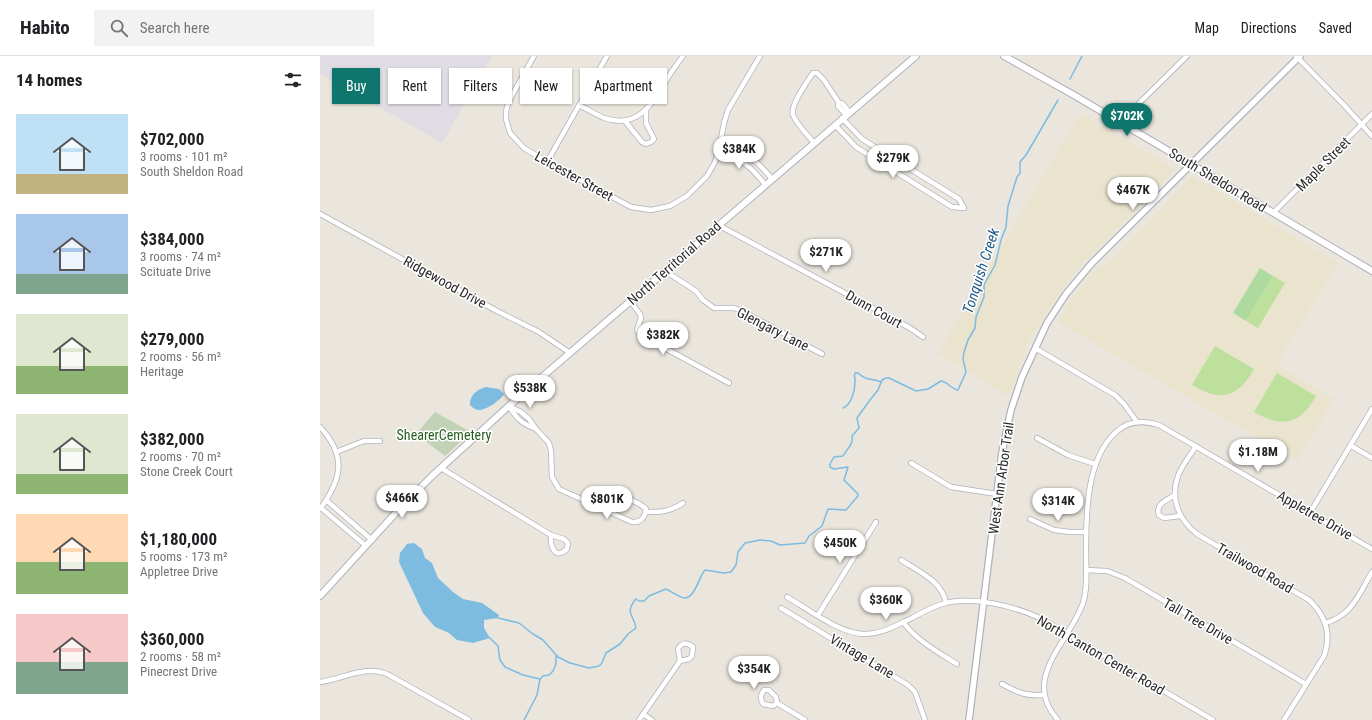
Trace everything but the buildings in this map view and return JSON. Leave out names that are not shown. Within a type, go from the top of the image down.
[{"type":"main road","name":"North Territorial Road","points":[[320,596],[402,506],[509,406],[765,184],[916,56]]},
{"type":"main road","name":"South Sheldon Road","points":[[1004,56],[1064,89],[1372,271]]},
{"type":"street","name":"Leicester Street","points":[[534,56],[509,101],[506,111],[506,119],[510,133],[524,148],[631,207],[651,210],[670,206],[687,196],[707,176],[715,162],[719,149]]},
{"type":"street","points":[[547,162],[607,56]]},
{"type":"street","points":[[579,105],[605,118],[625,121],[636,117],[646,110],[655,99],[671,73],[684,56]]},
{"type":"street","points":[[719,149],[728,110],[760,56]]},
{"type":"street","points":[[1120,122],[1187,56]]},
{"type":"street","points":[[1298,57],[1372,136]]},
{"type":"street","name":"West Ann Arbor Trail","points":[[969,720],[1002,452],[1011,410],[1022,377],[1035,348],[1054,312],[1080,276],[1298,57]]},
{"type":"street","points":[[814,142],[797,122],[792,110],[813,73],[817,73],[824,80],[839,103],[838,106],[862,139],[959,199],[964,208],[952,207],[856,147],[835,125]]},
{"type":"street","points":[[625,121],[642,142],[646,144],[650,142],[654,139],[647,126],[646,110]]},
{"type":"street","name":"Maple Street","points":[[1273,213],[1372,114]]},
{"type":"street","points":[[719,149],[727,147],[747,155],[765,170],[772,179]]},
{"type":"street","points":[[869,154],[874,147]]},
{"type":"street","points":[[719,149],[750,167],[765,184]]},
{"type":"street","points":[[900,174],[906,166]]},
{"type":"street","name":"Ridgewood Drive","points":[[320,214],[497,311],[539,332],[570,353]]},
{"type":"street","name":"Dunn Court","points":[[718,225],[910,328],[923,337]]},
{"type":"street","name":"Glengary Lane","points":[[665,271],[696,292],[703,300],[714,308],[734,308],[742,311],[822,354]]},
{"type":"street","points":[[630,301],[640,314],[641,318],[637,330],[641,335],[729,383]]},
{"type":"street","points":[[1035,348],[1115,395],[1124,404],[1137,422],[1124,427],[1113,435],[1102,450],[1095,464],[1089,497],[1086,532],[1086,588],[1083,603],[1047,669],[1044,683],[1044,695],[1051,711],[1058,720]]},
{"type":"street","points":[[509,406],[516,417],[523,424],[536,429]]},
{"type":"street","points":[[509,406],[521,412],[529,419],[550,446],[552,477],[559,489],[607,511],[632,522],[637,522],[643,518],[646,509],[643,506],[621,497],[616,497],[611,501],[607,511]]},
{"type":"street","points":[[1310,513],[1372,409]]},
{"type":"street","name":"Appletree Drive","points":[[1137,422],[1148,422],[1158,425],[1372,549]]},
{"type":"street","points":[[320,427],[332,442],[336,452],[338,464],[337,478],[332,491],[320,508],[366,546]]},
{"type":"street","points":[[1037,438],[1068,455],[1095,464]]},
{"type":"street","points":[[336,452],[364,441],[380,441]]},
{"type":"street","points":[[1350,445],[1372,458]]},
{"type":"street","name":"Trailwood Road","points":[[1196,446],[1179,474],[1176,483],[1176,504],[1180,516],[1190,529],[1197,534],[1309,600],[1319,610],[1325,623]]},
{"type":"street","points":[[911,463],[951,487],[997,494]]},
{"type":"street","points":[[441,468],[551,535],[564,539],[568,543],[568,549],[559,553],[554,551],[551,546],[551,535]]},
{"type":"street","points":[[1175,495],[1158,507],[1158,515],[1164,518],[1180,516]]},
{"type":"street","points":[[326,500],[372,540]]},
{"type":"street","points":[[646,512],[665,512],[676,508],[683,503]]},
{"type":"street","points":[[1030,519],[1054,530],[1086,532]]},
{"type":"street","points":[[818,615],[876,522]]},
{"type":"street","points":[[901,560],[936,584],[944,593],[946,603]]},
{"type":"street","name":"Tall Tree Drive","points":[[1086,570],[1107,571],[1125,578],[1306,684]]},
{"type":"street","points":[[1284,720],[1320,662],[1325,651],[1327,636],[1325,623],[1338,618],[1350,608],[1372,572]]},
{"type":"street","name":"North Canton Center Road","points":[[787,597],[845,630],[862,634],[881,632],[940,604],[960,601],[1006,606],[1040,618],[1213,720]]},
{"type":"street","name":"Vintage Lane","points":[[781,608],[908,685],[915,692],[924,720]]},
{"type":"street","points":[[903,622],[910,632],[917,638],[957,664]]},
{"type":"street","points":[[639,720],[680,661]]},
{"type":"street","points":[[320,682],[330,681],[366,670],[379,671],[389,675],[469,720]]},
{"type":"street","points":[[1002,684],[1023,695],[1044,695]]},
{"type":"street","points":[[777,703],[805,720]]},
{"type":"street","points":[[643,714],[652,720]]},
{"type":"shaded area","points":[[320,56],[492,56],[485,68],[449,68],[449,104],[464,104],[442,143],[373,104],[380,104],[380,68],[332,68],[332,81],[320,74]]},
{"type":"shaded area","points":[[1080,114],[1176,169],[1074,272],[1042,319],[1028,343],[1008,396],[938,353]]},
{"type":"shaded area","points":[[1192,176],[1338,263],[1277,364],[1334,399],[1297,461],[1058,322],[1068,303],[1101,264],[1105,267]]},
{"type":"green space","points":[[1260,268],[1273,276],[1246,321],[1233,313]]},
{"type":"green space","points":[[1273,276],[1285,283],[1258,328],[1246,321]]},
{"type":"green space","points":[[1215,346],[1254,369],[1242,386],[1228,394],[1211,394],[1192,385]]},
{"type":"green space","points":[[1277,373],[1316,396],[1304,413],[1290,421],[1282,422],[1273,420],[1254,412]]},
{"type":"green space","name":"ShearerCemetery","points":[[435,412],[471,432],[445,456],[416,434]]},
{"type":"water","points":[[486,387],[499,389],[504,394],[489,407],[481,410],[475,409],[470,405],[471,398],[477,391]]},
{"type":"water","points":[[414,543],[422,549],[425,558],[432,563],[438,578],[453,592],[463,599],[482,603],[499,615],[498,618],[484,620],[484,628],[490,638],[473,643],[457,640],[449,633],[435,627],[423,613],[399,562],[400,553],[407,544]]},
{"type":"waterway","name":"Tonquish Creek","points":[[1070,79],[1082,56]]},
{"type":"waterway","name":"Tonquish Creek","points":[[498,618],[519,623],[543,640],[558,657],[570,663],[589,668],[599,666],[602,663],[606,653],[620,644],[628,634],[636,628],[630,611],[632,604],[636,599],[639,601],[644,601],[649,596],[666,589],[678,596],[684,598],[688,597],[694,591],[705,570],[724,573],[731,572],[736,565],[738,552],[745,543],[760,540],[771,541],[780,545],[805,543],[809,536],[822,526],[828,509],[846,510],[858,494],[844,480],[848,467],[834,469],[830,467],[830,464],[834,457],[843,456],[850,446],[852,436],[859,428],[857,418],[878,390],[882,380],[889,378],[916,391],[928,389],[941,381],[958,390],[966,372],[963,359],[964,352],[968,340],[975,328],[976,317],[984,297],[984,285],[995,265],[1006,227],[1008,206],[1017,177],[1020,173],[1020,162],[1026,155],[1058,100]]},
{"type":"waterway","points":[[843,408],[848,404],[852,397],[855,386],[855,373],[881,382]]},
{"type":"waterway","points":[[490,638],[498,646],[500,660],[505,667],[523,675],[540,679]]},
{"type":"waterway","name":"Tonquish Creek","points":[[524,720],[537,695],[540,679],[543,676],[549,675],[553,671],[556,664],[556,656]]}]
